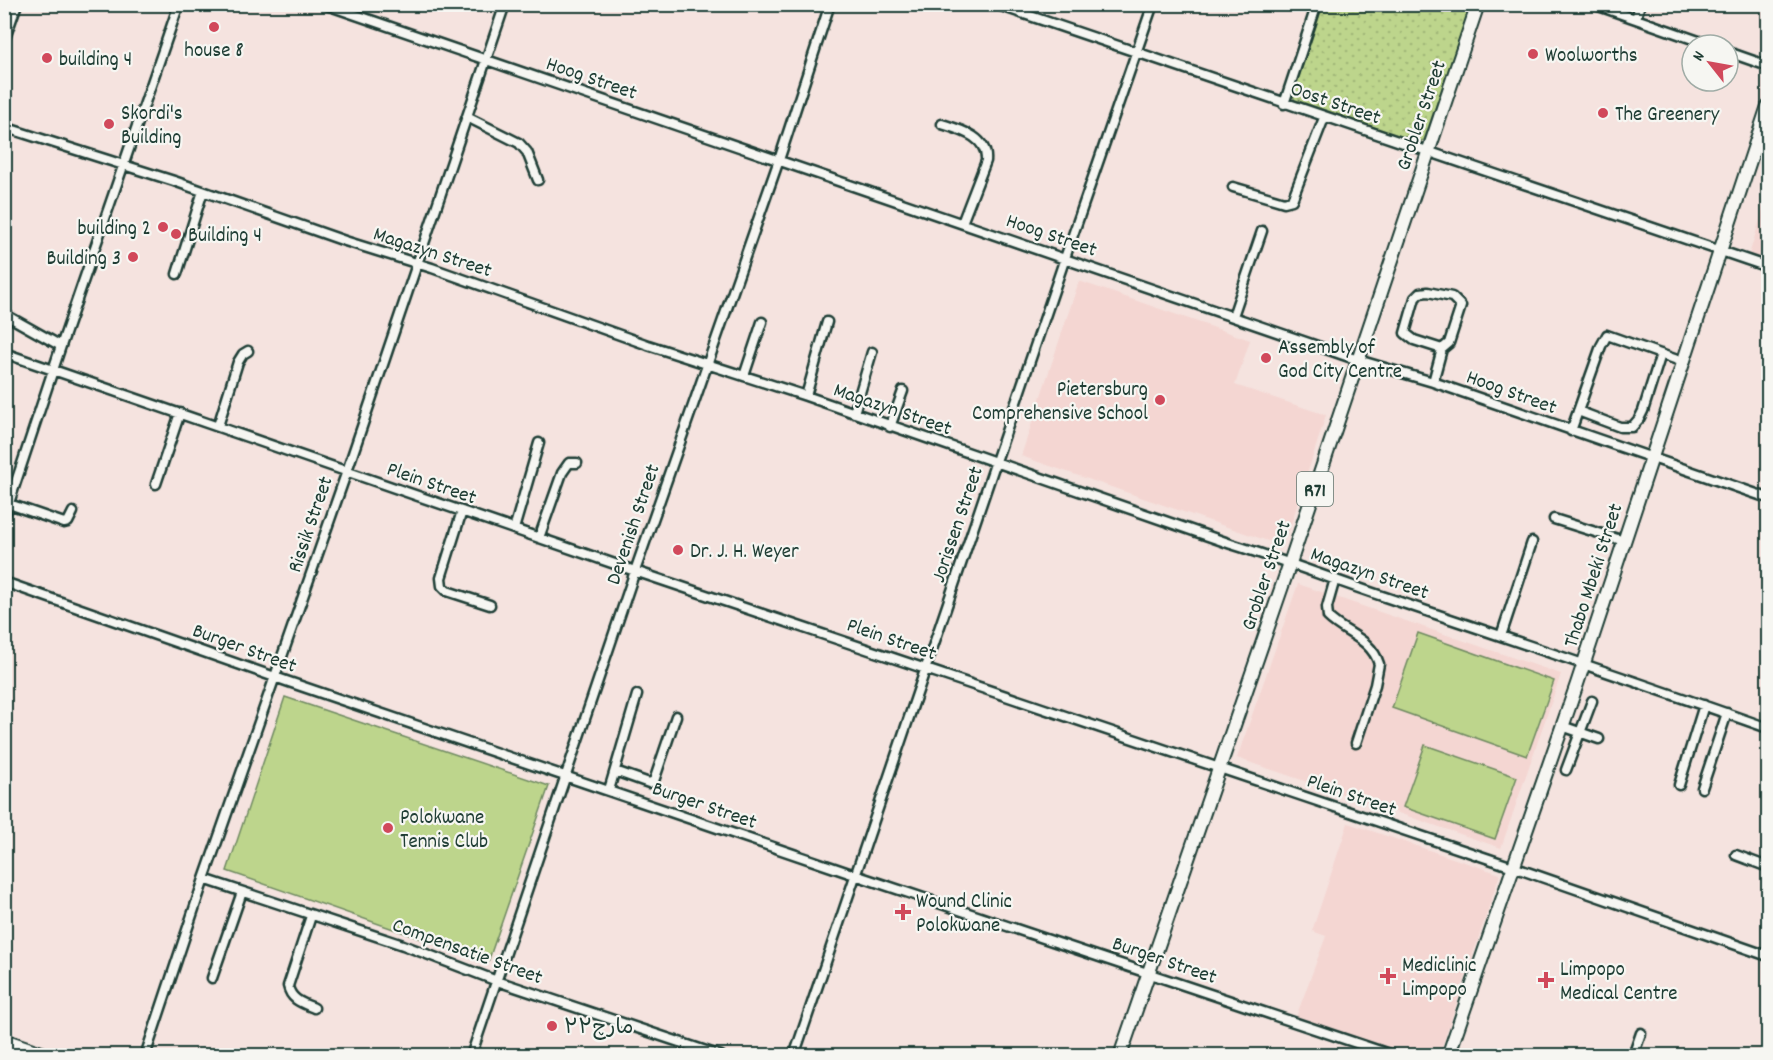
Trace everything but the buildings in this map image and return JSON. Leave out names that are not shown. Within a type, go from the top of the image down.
[{"type":"main road","name":"Grobler Street","points":[[1120,1056],[1290,563],[1478,4]]},
{"type":"main road","name":"Thabo Mbeki Street","points":[[1448,1056],[1562,726],[1768,106]]},
{"type":"main road","points":[[4,1040],[50,1056]]},
{"type":"street","points":[[4,41],[17,4]]},
{"type":"street","points":[[4,518],[179,4]]},
{"type":"street","name":"Hoog Street","points":[[324,4],[1358,360],[1433,382],[1768,498]]},
{"type":"street","name":"Rissik Street","points":[[145,1056],[505,4]]},
{"type":"street","name":"Devenish Street","points":[[471,1056],[635,571],[779,160],[830,4]]},
{"type":"street","name":"Oost Street","points":[[994,4],[1768,267]]},
{"type":"street","name":"Jorissen Street","points":[[794,1056],[1153,4]]},
{"type":"street","points":[[1284,104],[1317,4]]},
{"type":"street","points":[[1593,4],[1680,34]]},
{"type":"street","points":[[1636,19],[1640,4]]},
{"type":"street","points":[[1740,56],[1768,66]]},
{"type":"street","points":[[467,117],[519,142],[527,152],[538,180]]},
{"type":"street","points":[[1233,187],[1284,202],[1292,200],[1324,118]]},
{"type":"street","points":[[942,124],[974,135],[987,156],[962,222]]},
{"type":"street","name":"Magazyn Street","points":[[4,127],[203,191],[648,345],[806,396],[890,427],[1768,728]]},
{"type":"street","points":[[177,274],[203,191]]},
{"type":"street","points":[[1233,316],[1262,231]]},
{"type":"street","points":[[1433,382],[1442,349],[1449,344],[1461,303],[1446,295],[1420,293],[1415,298],[1405,333],[1414,340],[1442,349]]},
{"type":"street","points":[[4,314],[61,346]]},
{"type":"street","points":[[744,376],[762,322]]},
{"type":"street","points":[[806,396],[827,322]]},
{"type":"street","points":[[1571,431],[1605,337],[1611,335],[1683,362]]},
{"type":"street","points":[[218,426],[235,369],[240,358],[248,351]]},
{"type":"street","points":[[854,413],[872,352]]},
{"type":"street","name":"Plein Street","points":[[4,353],[635,571],[1513,867],[1768,956]]},
{"type":"street","points":[[1578,411],[1620,427],[1632,427],[1643,411],[1661,354]]},
{"type":"street","points":[[890,427],[903,391]]},
{"type":"street","points":[[156,484],[180,413]]},
{"type":"street","points":[[514,529],[539,443]]},
{"type":"street","points":[[539,538],[562,473],[569,463],[577,463]]},
{"type":"street","points":[[9,504],[64,523],[68,522],[73,513]]},
{"type":"street","points":[[462,511],[441,578],[442,585],[451,593],[490,604]]},
{"type":"street","points":[[1554,519],[1624,541]]},
{"type":"street","points":[[1501,636],[1532,542]]},
{"type":"street","points":[[1335,579],[1327,607],[1328,617],[1372,650],[1379,664],[1375,685],[1356,743]]},
{"type":"street","name":"Burger Street","points":[[4,582],[855,875],[1395,1056]]},
{"type":"street","points":[[609,790],[637,695]]},
{"type":"street","points":[[1566,770],[1592,701]]},
{"type":"street","points":[[1679,785],[1704,705]]},
{"type":"street","points":[[1702,788],[1727,713]]},
{"type":"street","points":[[615,771],[649,783],[654,781],[676,716]]},
{"type":"street","points":[[1562,726],[1599,739]]},
{"type":"street","points":[[1736,855],[1768,867]]},
{"type":"street","name":"Compensatie Street","points":[[204,879],[403,945],[497,981],[721,1056]]},
{"type":"street","points":[[212,978],[242,892]]},
{"type":"street","points":[[311,916],[288,986],[289,992],[296,1000],[314,1008]]},
{"type":"street","points":[[1633,1056],[1641,1033]]},
{"type":"shaded area","points":[[1768,194],[1768,265],[1748,258]]},
{"type":"shaded area","name":"Pietersburg Comprehensive School","points":[[1079,281],[1250,340],[1235,385],[1326,415],[1288,534],[1268,541],[1021,456]]},
{"type":"shaded area","points":[[1298,584],[1561,674],[1501,848],[1237,758]]},
{"type":"shaded area","name":"Mediclinic Limpopo","points":[[1348,823],[1500,874],[1439,1055],[1408,1055],[1296,1017],[1326,936],[1312,931]]},
{"type":"green space","points":[[1323,5],[1471,5],[1424,140],[1413,144],[1295,103],[1293,94]]},
{"type":"green space","points":[[1418,633],[1554,681],[1527,756],[1392,708]]},
{"type":"green space","name":"Polokwane Tennis Club","points":[[285,697],[549,786],[488,962],[227,871]]},
{"type":"green space","points":[[1425,745],[1517,777],[1495,839],[1403,807]]},
{"type":"place","name":"house 8","points":[[214,27]]},
{"type":"place","name":"Woolworths","points":[[1533,54]]},
{"type":"place","name":"building 4","points":[[47,58]]},
{"type":"place","name":"The Greenery","points":[[1603,113]]},
{"type":"place","name":"Skordi's Building","points":[[109,124]]},
{"type":"place","name":"building 2","points":[[163,227]]},
{"type":"place","name":"Building 4","points":[[176,234]]},
{"type":"place","name":"Building 3","points":[[133,257]]},
{"type":"place","name":"Assembly of God City Centre","points":[[1266,358]]},
{"type":"place","name":"Pietersburg Comprehensive School","points":[[1160,400]]},
{"type":"place","name":"Dr. J. H. Weyer","points":[[678,550]]},
{"type":"place","name":"Polokwane Tennis Club","points":[[388,828]]},
{"type":"place","name":"Wound Clinic Polokwane","points":[[903,912]]},
{"type":"place","name":"Mediclinic Limpopo","points":[[1388,976]]},
{"type":"place","name":"Limpopo Medical Centre","points":[[1546,980]]},
{"type":"place","name":"۲۲مارچ","points":[[552,1026]]}]
